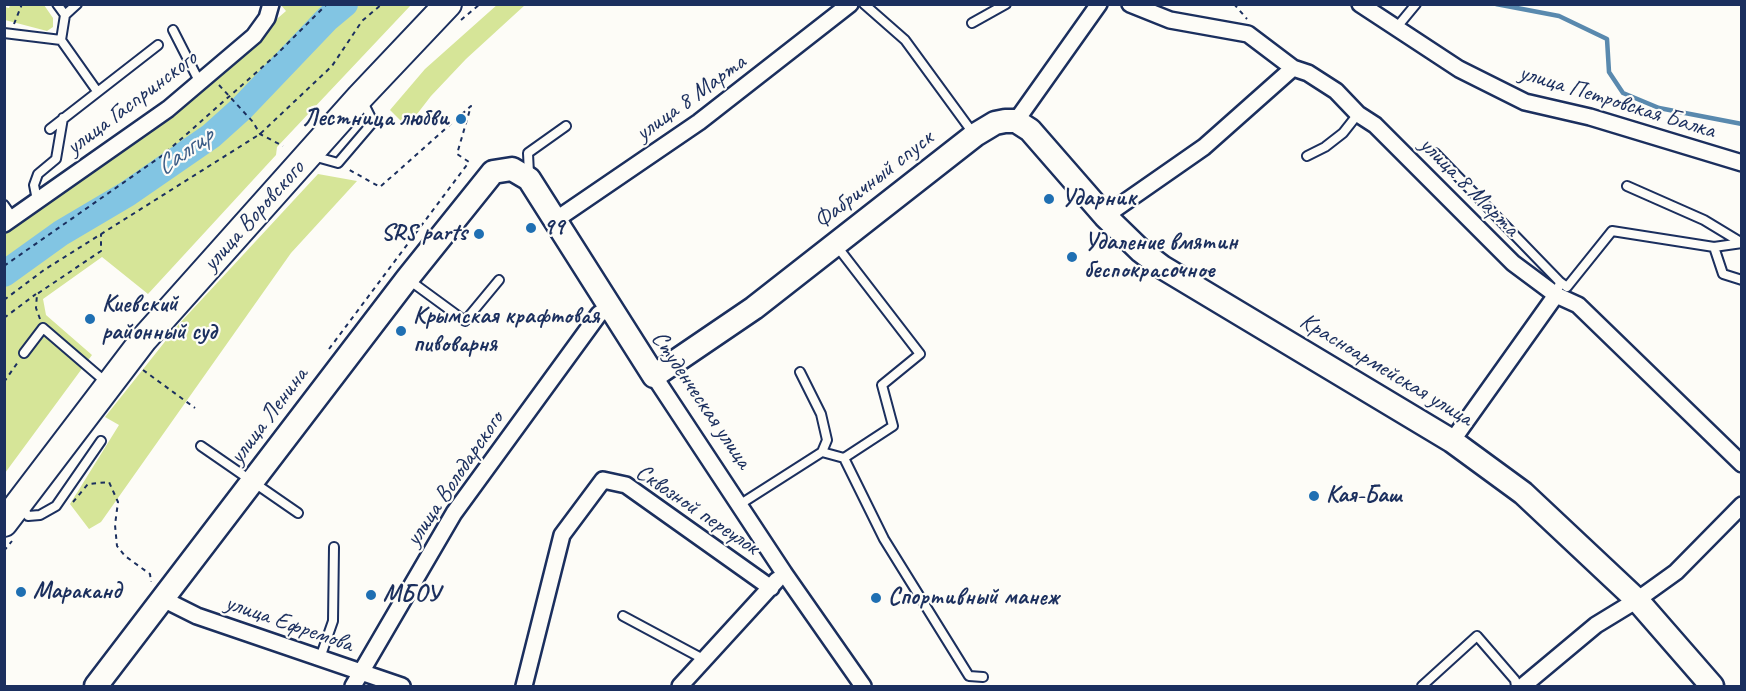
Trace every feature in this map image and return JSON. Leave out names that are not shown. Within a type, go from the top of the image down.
[{"type":"main road","name":"улица Воровского","points":[[12,513],[144,339],[360,97],[448,4]]},
{"type":"main road","name":"Фабричный спуск","points":[[654,376],[754,308],[975,135],[995,123],[1016,122]]},
{"type":"main road","name":"Красноармейская улица","points":[[1016,122],[1030,130],[1106,216],[1141,251],[1162,267],[1452,441],[1523,493],[1637,600],[1712,687]]},
{"type":"main road","name":"улица Ленина","points":[[96,687],[486,178],[504,168],[512,169],[529,179]]},
{"type":"main road","name":"Студенческая улица","points":[[529,179],[654,376]]},
{"type":"street","name":"улица Гаспринского","points":[[7,216],[37,201],[168,109],[254,36],[267,18],[272,4]]},
{"type":"street","name":"улица 8 Марта","points":[[554,221],[699,122],[850,4]]},
{"type":"street","points":[[1016,122],[1099,4]]},
{"type":"street","name":"улица 8 Марта","points":[[1130,4],[1170,20],[1248,34],[1293,68],[1336,91],[1358,114],[1375,125],[1513,263],[1558,288],[1578,305],[1742,464]]},
{"type":"street","name":"улица Петровская Балка","points":[[1360,4],[1460,69],[1525,102],[1590,117],[1742,163]]},
{"type":"street","points":[[1106,216],[1204,147],[1293,68]]},
{"type":"street","points":[[1452,441],[1558,288]]},
{"type":"street","name":"улица Володарского","points":[[353,687],[454,513],[599,314],[609,308]]},
{"type":"street","name":"Студенческая улица","points":[[654,376],[784,573],[863,687]]},
{"type":"street","name":"Сквозной переулок","points":[[524,687],[562,535],[603,480],[626,485],[771,588]]},
{"type":"street","points":[[1524,687],[1596,625],[1637,600],[1676,572],[1742,505]]},
{"type":"street","points":[[680,687],[784,573]]},
{"type":"street","name":"улица Ефремова","points":[[163,599],[197,616],[402,687]]},
{"type":"lane","points":[[57,4],[65,15]]},
{"type":"lane","points":[[77,4],[65,15],[61,40],[97,91]]},
{"type":"lane","points":[[864,4],[905,40],[975,135]]},
{"type":"lane","points":[[972,23],[1006,4]]},
{"type":"lane","points":[[1397,27],[1416,4]]},
{"type":"lane","points":[[172,30],[180,40],[199,81]]},
{"type":"lane","points":[[7,33],[61,40]]},
{"type":"lane","points":[[50,129],[158,45]]},
{"type":"lane","points":[[309,155],[338,164],[373,122],[360,97]]},
{"type":"lane","points":[[1307,156],[1325,147],[1343,133],[1358,114]]},
{"type":"lane","points":[[37,201],[34,185],[38,174],[56,159],[63,118]]},
{"type":"lane","points":[[529,179],[528,153],[566,126]]},
{"type":"lane","points":[[1435,153],[1558,288],[1567,287],[1612,231],[1714,247],[1742,243]]},
{"type":"lane","points":[[1627,186],[1704,220],[1742,243]]},
{"type":"lane","points":[[822,453],[844,458],[894,426],[882,385],[920,354],[836,244]]},
{"type":"lane","points":[[1714,247],[1723,274],[1742,280]]},
{"type":"lane","points":[[408,279],[465,321],[499,280]]},
{"type":"lane","points":[[24,353],[43,328],[109,384]]},
{"type":"lane","points":[[739,505],[822,453],[827,440],[821,414],[800,372]]},
{"type":"lane","points":[[12,513],[28,516],[40,515],[56,506],[101,441]]},
{"type":"lane","points":[[201,446],[298,513]]},
{"type":"lane","points":[[844,458],[884,539],[969,676],[984,677]]},
{"type":"lane","points":[[320,658],[333,621],[334,547]]},
{"type":"lane","points":[[623,616],[705,660]]},
{"type":"lane","points":[[1422,687],[1477,636],[1515,680],[1516,687]]},
{"type":"path","points":[[7,33],[22,4]]},
{"type":"path","points":[[4,266],[164,155],[276,55],[327,4]]},
{"type":"path","points":[[4,300],[44,270],[260,134],[332,66],[362,21],[382,4]]},
{"type":"path","points":[[221,88],[253,122],[260,134],[282,146]]},
{"type":"path","points":[[338,164],[380,187],[471,106],[457,154]]},
{"type":"path","points":[[4,318],[101,251],[101,234]]},
{"type":"path","points":[[37,294],[36,308],[43,328]]},
{"type":"path","points":[[4,382],[24,353]]},
{"type":"path","points":[[139,366],[195,408]]},
{"type":"path","points":[[62,497],[74,502],[88,484],[110,482],[118,502],[115,525],[117,546],[125,556],[150,574]]},
{"type":"green space","points":[[498,4],[525,5],[466,59],[431,96],[407,127],[390,110],[425,69]]},
{"type":"green space","points":[[10,5],[44,5],[53,18],[53,27],[47,31],[5,20],[5,7],[9,8]]},
{"type":"green space","points":[[281,5],[411,5],[277,147],[276,155],[148,294],[102,257],[43,299],[46,315],[92,355],[5,473],[4,235],[170,112],[286,11]]},
{"type":"green space","points":[[318,174],[357,181],[291,253],[101,522],[89,529],[70,504],[119,425],[105,417],[179,324]]},
{"type":"waterway","name":"Салгир","points":[[4,274],[61,233],[127,194],[211,136],[241,109],[327,19],[345,4]]},
{"type":"waterway","points":[[1496,4],[1559,16],[1607,39],[1609,72],[1623,93],[1659,108],[1742,124]]},
{"type":"place","name":"Лестница любви","points":[[461,119]]},
{"type":"place","name":"Ударник","points":[[1049,199]]},
{"type":"place","name":"99","points":[[531,228]]},
{"type":"place","name":"SRS parts","points":[[479,234]]},
{"type":"place","name":"Удаление вмятин беспокрасочное","points":[[1072,257]]},
{"type":"place","name":"Киевский районный суд","points":[[90,319]]},
{"type":"place","name":"Крымская крафтовая пивоварня","points":[[401,331]]},
{"type":"place","name":"Кая-Баш","points":[[1314,496]]},
{"type":"place","name":"Мараканд","points":[[21,592]]},
{"type":"place","name":"МБОУ","points":[[371,595]]},
{"type":"place","name":"Спортивный манеж","points":[[876,598]]}]
